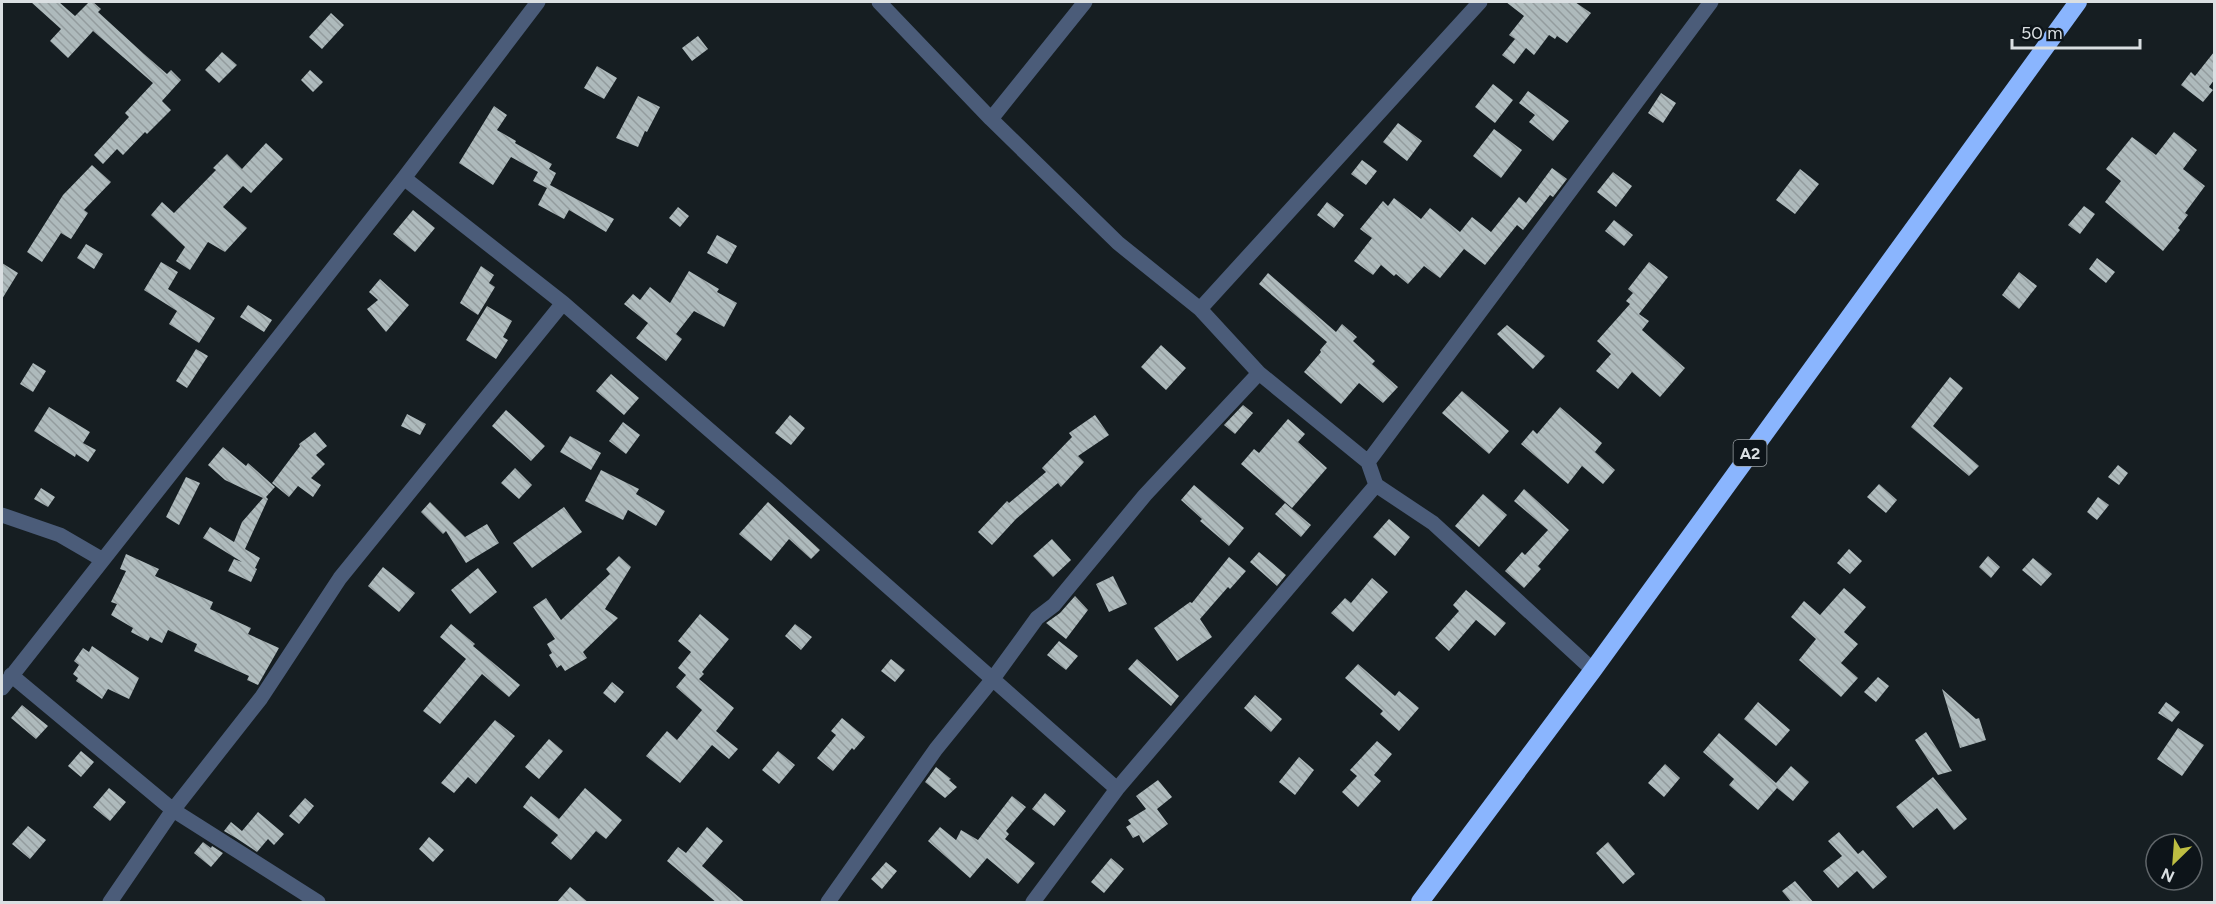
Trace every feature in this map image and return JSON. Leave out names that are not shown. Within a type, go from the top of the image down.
[{"type":"highway","name":"A2","points":[[1420,903],[1593,670],[2073,4]]},
{"type":"street","points":[[2,688],[404,178],[538,2]]},
{"type":"street","points":[[879,2],[991,119],[1118,243],[1200,309],[1259,373],[1368,462],[1376,485],[1433,523],[1593,670]]},
{"type":"street","points":[[991,119],[1084,2]]},
{"type":"street","points":[[1200,309],[1480,2]]},
{"type":"street","points":[[1368,462],[1711,2]]},
{"type":"street","points":[[404,178],[563,303],[1117,789]]},
{"type":"street","points":[[110,903],[173,810],[261,698],[340,578],[563,303]]},
{"type":"street","points":[[828,903],[936,749],[992,680],[1037,618],[1054,605],[1145,495],[1259,373]]},
{"type":"street","points":[[1033,903],[1117,789],[1376,485]]},
{"type":"street","points":[[2,515],[60,535],[103,560]]},
{"type":"street","points":[[11,675],[173,810],[318,903]]},
{"type":"building","points":[[31,2],[59,2],[75,16],[89,2],[93,2],[101,9],[98,12],[144,54],[167,74],[171,70],[181,80],[162,101],[171,110],[123,155],[117,149],[103,164],[94,155],[129,117],[125,113],[153,83],[93,31],[68,58],[50,41],[61,29]]},
{"type":"building","points":[[1506,2],[1575,2],[1591,13],[1567,43],[1557,36],[1555,39],[1549,35],[1534,55],[1526,48],[1514,64],[1502,55],[1515,39],[1509,35],[1524,16]]},
{"type":"building","points":[[331,13],[344,25],[322,49],[309,37]]},
{"type":"building","points":[[698,36],[708,49],[692,61],[682,48]]},
{"type":"building","points":[[222,52],[237,65],[219,83],[205,70]]},
{"type":"building","points":[[2214,52],[2214,80],[2209,87],[2213,90],[2203,102],[2181,85],[2191,72],[2195,76]]},
{"type":"building","points":[[597,66],[617,78],[604,99],[584,88]]},
{"type":"building","points":[[310,70],[323,82],[313,92],[301,80]]},
{"type":"building","points":[[1493,84],[1513,100],[1495,123],[1475,107]]},
{"type":"building","points":[[1528,91],[1569,121],[1553,141],[1529,122],[1535,115],[1519,103]]},
{"type":"building","points":[[1661,93],[1676,103],[1663,123],[1648,113]]},
{"type":"building","points":[[638,96],[660,107],[638,147],[616,138]]},
{"type":"building","points":[[494,106],[507,115],[497,130],[552,164],[549,169],[556,173],[550,185],[614,219],[606,232],[569,210],[564,219],[538,205],[547,188],[533,181],[538,172],[511,157],[493,185],[459,163]]},
{"type":"building","points":[[1398,123],[1422,141],[1407,161],[1383,142]]},
{"type":"building","points":[[1494,129],[1522,150],[1501,178],[1473,156]]},
{"type":"building","points":[[2174,132],[2197,150],[2183,169],[2205,186],[2185,213],[2188,215],[2178,228],[2180,230],[2163,251],[2105,202],[2121,181],[2106,169],[2132,137],[2156,155]]},
{"type":"building","points":[[266,143],[283,159],[251,193],[243,186],[223,207],[247,228],[225,252],[208,242],[190,270],[176,261],[185,247],[151,215],[162,202],[174,213],[216,170],[213,168],[227,154],[242,169]]},
{"type":"building","points":[[1362,160],[1377,171],[1366,185],[1351,174]]},
{"type":"building","points":[[92,165],[111,182],[84,210],[88,213],[71,239],[61,233],[42,262],[27,252],[63,195]]},
{"type":"building","points":[[1552,168],[1567,179],[1553,197],[1550,195],[1523,230],[1517,225],[1485,265],[1464,249],[1440,278],[1424,266],[1408,284],[1381,265],[1373,275],[1354,261],[1372,238],[1360,229],[1383,201],[1388,206],[1394,198],[1421,219],[1430,208],[1460,232],[1472,217],[1491,232],[1519,197],[1526,203]]},
{"type":"building","points":[[1800,169],[1819,184],[1795,214],[1776,200]]},
{"type":"building","points":[[1613,172],[1632,186],[1616,207],[1597,192]]},
{"type":"building","points":[[1327,202],[1344,215],[1334,228],[1317,215]]},
{"type":"building","points":[[2084,206],[2095,214],[2080,234],[2068,225]]},
{"type":"building","points":[[678,207],[689,216],[680,227],[669,218]]},
{"type":"building","points":[[413,210],[435,228],[415,252],[393,234]]},
{"type":"building","points":[[1614,220],[1633,235],[1624,246],[1605,231]]},
{"type":"building","points":[[717,235],[737,246],[727,264],[707,253]]},
{"type":"building","points":[[86,244],[103,254],[94,269],[77,258]]},
{"type":"building","points":[[2097,258],[2115,272],[2106,283],[2089,269]]},
{"type":"building","points":[[161,262],[178,272],[168,289],[215,318],[199,343],[169,324],[177,311],[144,290]]},
{"type":"building","points":[[1649,262],[1668,277],[1639,314],[1649,321],[1642,330],[1685,368],[1660,397],[1632,372],[1618,389],[1596,371],[1611,354],[1597,341],[1630,304],[1626,301],[1633,293],[1628,289]]},
{"type":"building","points":[[2,263],[18,273],[2,299]]},
{"type":"building","points":[[481,266],[494,275],[489,283],[495,287],[478,315],[460,303]]},
{"type":"building","points":[[689,271],[719,289],[717,292],[737,303],[724,327],[694,311],[676,334],[682,339],[666,361],[636,338],[648,323],[624,304],[633,294],[640,300],[650,287],[670,303]]},
{"type":"building","points":[[2019,272],[2037,286],[2019,309],[2002,295]]},
{"type":"building","points":[[1268,273],[1336,332],[1342,324],[1357,337],[1353,341],[1375,361],[1372,364],[1398,387],[1383,403],[1359,383],[1341,404],[1304,372],[1327,342],[1259,284]]},
{"type":"building","points":[[380,279],[409,305],[386,332],[367,309],[378,300],[369,292]]},
{"type":"building","points":[[248,305],[272,320],[264,332],[240,317]]},
{"type":"building","points":[[487,306],[512,321],[503,337],[508,340],[496,359],[466,340]]},
{"type":"building","points":[[1507,325],[1545,356],[1533,369],[1497,334]]},
{"type":"building","points":[[1161,345],[1186,368],[1166,390],[1141,367]]},
{"type":"building","points":[[196,349],[208,356],[187,388],[176,381]]},
{"type":"building","points":[[33,363],[46,371],[33,392],[20,384]]},
{"type":"building","points":[[611,374],[639,398],[624,415],[596,391]]},
{"type":"building","points":[[1950,377],[1963,388],[1933,426],[1979,466],[1969,476],[1911,427]]},
{"type":"building","points":[[1462,391],[1509,431],[1489,454],[1442,413]]},
{"type":"building","points":[[1243,405],[1253,413],[1235,434],[1224,425]]},
{"type":"building","points":[[49,407],[90,432],[83,443],[96,450],[88,462],[76,454],[75,457],[34,431]]},
{"type":"building","points":[[1560,407],[1602,443],[1595,452],[1615,470],[1603,484],[1582,466],[1568,484],[1521,444],[1533,430],[1537,434]]},
{"type":"building","points":[[506,410],[545,446],[531,461],[492,426]]},
{"type":"building","points":[[407,414],[426,424],[420,435],[401,426]]},
{"type":"building","points":[[790,415],[805,428],[791,445],[775,433]]},
{"type":"building","points":[[1095,415],[1109,435],[1078,456],[1084,462],[1061,487],[1058,483],[1016,519],[992,545],[978,532],[1007,501],[1009,503],[1046,472],[1042,468],[1072,437],[1069,433]]},
{"type":"building","points":[[1288,419],[1305,434],[1298,442],[1327,468],[1292,508],[1241,464],[1254,449],[1259,453]]},
{"type":"building","points":[[623,422],[640,435],[626,454],[609,441]]},
{"type":"building","points":[[315,432],[327,446],[316,455],[325,464],[311,478],[321,485],[313,497],[298,486],[289,497],[272,483],[300,446],[299,444]]},
{"type":"building","points":[[570,436],[601,453],[591,470],[560,452]]},
{"type":"building","points":[[223,447],[246,466],[248,463],[275,487],[266,497],[268,499],[245,549],[260,558],[251,582],[228,571],[234,559],[242,562],[203,538],[210,527],[234,542],[242,522],[263,498],[225,480],[208,465]]},
{"type":"building","points":[[2118,465],[2128,473],[2119,485],[2108,477]]},
{"type":"building","points":[[515,468],[532,485],[519,499],[501,483]]},
{"type":"building","points":[[601,470],[639,489],[636,494],[665,511],[656,526],[628,510],[623,520],[585,501]]},
{"type":"building","points":[[186,477],[200,483],[179,525],[166,517]]},
{"type":"building","points":[[1879,484],[1897,500],[1886,513],[1867,497]]},
{"type":"building","points":[[1194,485],[1244,528],[1229,546],[1200,521],[1202,519],[1181,500]]},
{"type":"building","points":[[41,488],[55,497],[48,507],[34,499]]},
{"type":"building","points":[[1524,489],[1569,530],[1538,566],[1541,569],[1524,588],[1505,571],[1522,552],[1525,555],[1548,530],[1514,501]]},
{"type":"building","points":[[1483,494],[1507,515],[1479,547],[1455,526]]},
{"type":"building","points":[[2098,497],[2109,505],[2097,520],[2087,512]]},
{"type":"building","points":[[430,502],[465,537],[487,524],[499,543],[466,563],[446,531],[443,534],[421,512]]},
{"type":"building","points":[[768,502],[820,550],[811,559],[789,539],[771,561],[739,534]]},
{"type":"building","points":[[1285,503],[1311,525],[1301,537],[1275,514]]},
{"type":"building","points":[[564,507],[582,532],[532,568],[513,543]]},
{"type":"building","points":[[1389,519],[1410,537],[1395,556],[1373,537]]},
{"type":"building","points":[[1052,539],[1071,560],[1053,577],[1033,556]]},
{"type":"building","points":[[1849,549],[1862,561],[1850,574],[1837,563]]},
{"type":"building","points":[[1259,552],[1286,575],[1277,586],[1250,562]]},
{"type":"building","points":[[126,554],[159,569],[155,576],[213,602],[210,609],[251,628],[248,634],[279,648],[258,685],[247,680],[249,676],[194,651],[197,644],[168,630],[162,643],[150,637],[148,641],[131,632],[133,628],[111,615],[117,604],[111,602],[126,571],[120,569]]},
{"type":"building","points":[[619,556],[631,567],[605,609],[618,618],[583,652],[587,658],[565,671],[561,665],[557,668],[549,655],[552,653],[547,644],[555,639],[533,607],[546,598],[561,620],[610,574],[606,569]]},
{"type":"building","points":[[1988,556],[2000,567],[1991,578],[1979,567]]},
{"type":"building","points":[[1229,557],[1246,571],[1230,589],[1228,587],[1200,619],[1212,637],[1177,661],[1154,628],[1190,602],[1192,603]]},
{"type":"building","points":[[2033,558],[2052,574],[2041,586],[2022,570]]},
{"type":"building","points":[[383,567],[415,593],[399,612],[368,586]]},
{"type":"building","points":[[478,568],[497,592],[470,614],[451,590]]},
{"type":"building","points":[[1113,576],[1127,604],[1109,612],[1096,584]]},
{"type":"building","points":[[1372,578],[1388,592],[1353,632],[1331,613],[1345,598],[1351,603]]},
{"type":"building","points":[[1844,588],[1866,607],[1844,632],[1858,644],[1841,663],[1858,678],[1841,697],[1799,660],[1816,639],[1791,617],[1804,601],[1820,615]]},
{"type":"building","points":[[1466,590],[1506,623],[1495,636],[1476,620],[1449,651],[1435,638],[1459,611],[1453,605]]},
{"type":"building","points":[[1075,596],[1088,610],[1066,639],[1046,623],[1060,613]]},
{"type":"building","points":[[700,614],[729,639],[699,679],[734,708],[716,731],[738,749],[729,759],[712,745],[680,783],[646,756],[667,731],[677,740],[702,710],[676,687],[686,675],[678,668],[691,652],[678,641]]},
{"type":"building","points":[[451,624],[475,644],[473,646],[520,685],[509,697],[482,674],[440,724],[423,711],[466,659],[440,637]]},
{"type":"building","points":[[795,624],[812,637],[801,650],[785,636]]},
{"type":"building","points":[[1059,641],[1078,656],[1066,670],[1047,655]]},
{"type":"building","points":[[92,646],[139,678],[129,699],[108,689],[102,699],[76,681],[78,678],[73,674],[79,665],[74,661],[83,648],[89,652]]},
{"type":"building","points":[[891,659],[905,670],[895,682],[881,671]]},
{"type":"building","points":[[1137,659],[1179,696],[1171,706],[1128,669]]},
{"type":"building","points":[[1358,664],[1395,696],[1399,691],[1419,708],[1399,731],[1380,714],[1383,711],[1345,678]]},
{"type":"building","points":[[1878,677],[1889,686],[1876,702],[1864,692]]},
{"type":"building","points":[[612,682],[624,692],[615,703],[603,693]]},
{"type":"building","points":[[1942,689],[1976,719],[1979,718],[1986,740],[1960,748]]},
{"type":"building","points":[[1255,695],[1282,719],[1271,732],[1244,708]]},
{"type":"building","points":[[1758,702],[1790,730],[1776,746],[1744,719]]},
{"type":"building","points":[[2166,702],[2180,712],[2172,722],[2158,713]]},
{"type":"building","points":[[22,705],[48,726],[36,739],[11,718]]},
{"type":"building","points":[[842,718],[865,737],[854,750],[852,748],[833,771],[817,758],[836,735],[831,731]]},
{"type":"building","points":[[495,720],[515,736],[476,784],[468,777],[454,793],[441,783]]},
{"type":"building","points":[[2178,728],[2204,745],[2182,776],[2157,759]]},
{"type":"building","points":[[1926,732],[1952,771],[1938,775],[1915,740]]},
{"type":"building","points":[[1719,733],[1776,783],[1791,766],[1809,782],[1793,801],[1777,788],[1758,810],[1729,785],[1734,779],[1703,752]]},
{"type":"building","points":[[549,739],[563,751],[539,779],[525,767]]},
{"type":"building","points":[[1377,741],[1392,754],[1374,775],[1381,781],[1358,807],[1342,792],[1357,776],[1350,770]]},
{"type":"building","points":[[81,751],[94,762],[81,777],[68,766]]},
{"type":"building","points":[[778,751],[795,765],[779,784],[762,770]]},
{"type":"building","points":[[1299,757],[1314,770],[1295,795],[1279,782]]},
{"type":"building","points":[[1665,764],[1680,778],[1664,797],[1648,783]]},
{"type":"building","points":[[936,767],[957,787],[945,798],[925,782]]},
{"type":"building","points":[[1933,777],[1967,819],[1954,830],[1937,808],[1913,828],[1896,807]]},
{"type":"building","points":[[1158,780],[1172,797],[1157,809],[1168,824],[1143,843],[1139,835],[1133,838],[1126,827],[1131,824],[1128,820],[1146,809],[1136,796]]},
{"type":"building","points":[[109,788],[126,802],[110,821],[93,807]]},
{"type":"building","points":[[585,788],[622,820],[606,839],[596,831],[571,860],[551,843],[558,835],[523,807],[531,796],[559,819]]},
{"type":"building","points":[[1045,793],[1066,811],[1054,826],[1032,809]]},
{"type":"building","points":[[1012,796],[1026,807],[1006,831],[1009,834],[1005,839],[1035,863],[1018,884],[987,858],[970,878],[928,841],[940,827],[956,840],[961,830],[978,840]]},
{"type":"building","points":[[305,798],[314,806],[299,824],[289,816]]},
{"type":"building","points":[[258,812],[284,834],[274,845],[268,839],[257,852],[224,831],[231,822],[242,831]]},
{"type":"building","points":[[28,826],[46,840],[30,859],[12,844]]},
{"type":"building","points":[[707,827],[723,841],[702,866],[746,903],[717,903],[667,861],[678,847],[686,853]]},
{"type":"building","points":[[1839,832],[1858,854],[1863,850],[1887,877],[1873,889],[1857,871],[1838,888],[1823,871],[1842,856],[1828,841]]},
{"type":"building","points":[[429,837],[444,850],[433,862],[419,849]]},
{"type":"building","points":[[203,842],[223,853],[211,867],[194,853]]},
{"type":"building","points":[[1608,842],[1635,874],[1623,884],[1596,853]]},
{"type":"building","points":[[1111,858],[1124,869],[1104,893],[1091,882]]},
{"type":"building","points":[[886,862],[897,871],[882,889],[871,879]]},
{"type":"building","points":[[1795,881],[1814,903],[1792,903],[1782,891]]},
{"type":"building","points":[[570,887],[589,903],[556,903]]}]
